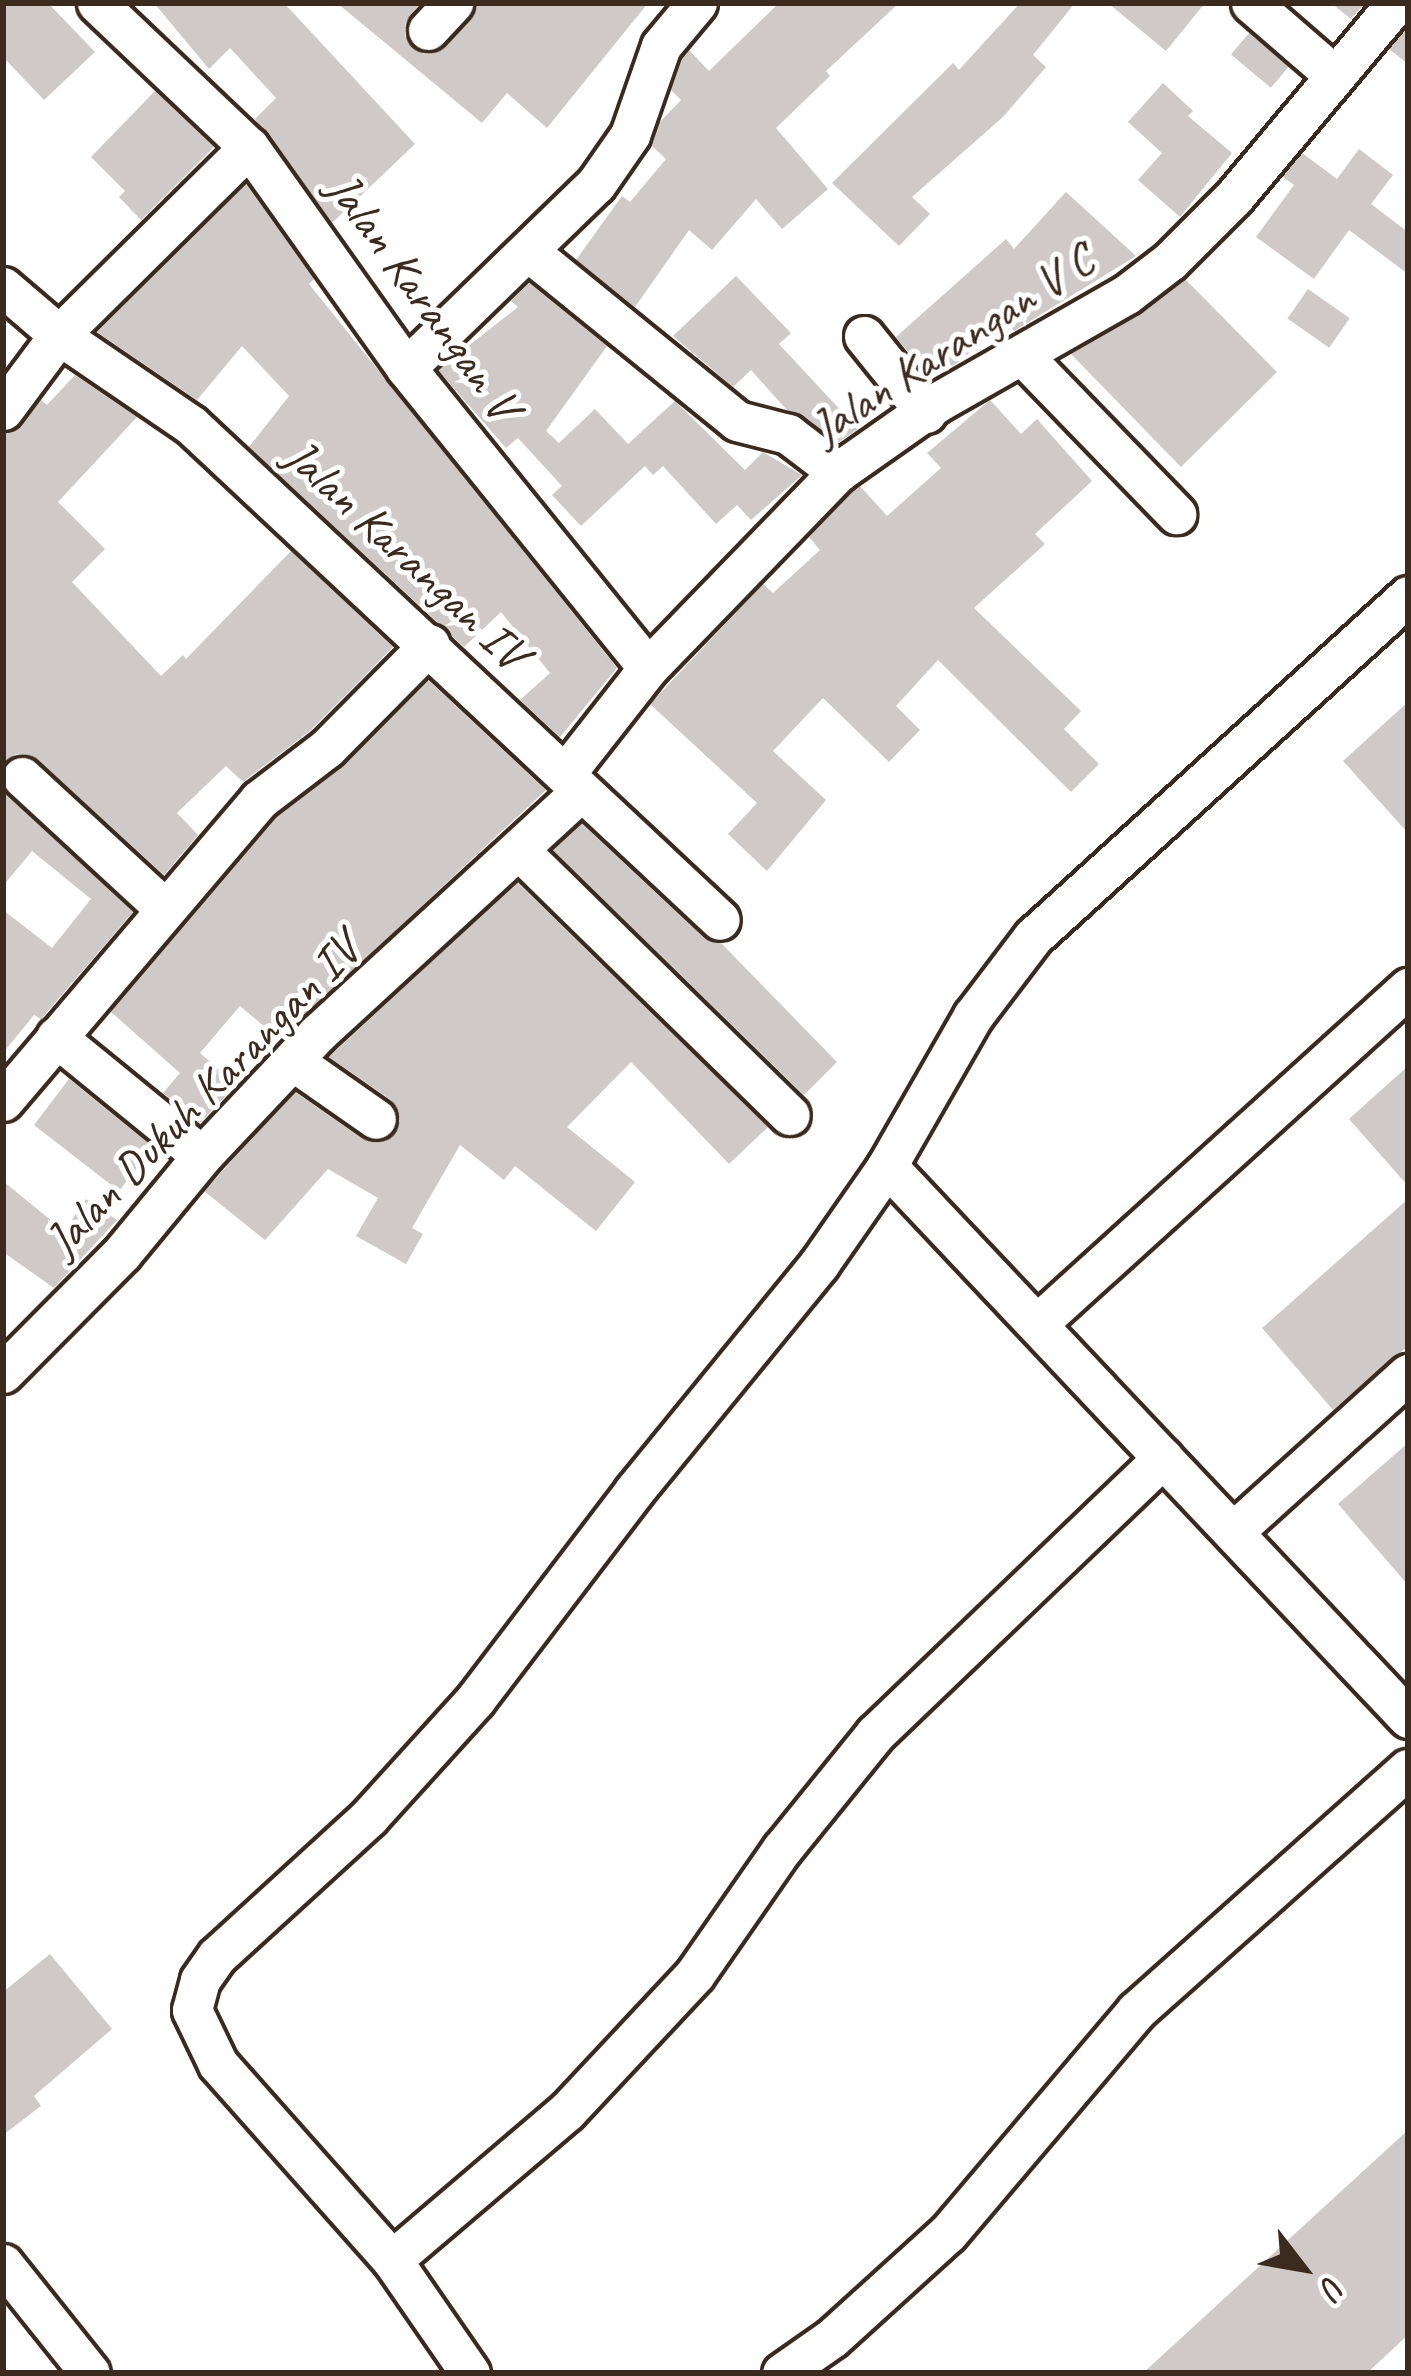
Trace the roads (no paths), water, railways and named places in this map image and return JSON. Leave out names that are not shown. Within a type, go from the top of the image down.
[{"type":"street","name":"Jalan Karangan V","points":[[97,3],[249,147],[406,368],[648,668]]},
{"type":"street","points":[[406,368],[596,184],[629,135],[662,46],[697,3]]},
{"type":"street","points":[[1251,3],[1333,74]]},
{"type":"street","name":"Jalan Karangan V C","points":[[573,783],[648,668],[838,472],[926,413],[1127,294],[1170,261],[1234,197],[1396,3]]},
{"type":"street","points":[[3,410],[59,335],[249,147]]},
{"type":"street","points":[[528,251],[737,421],[788,434],[838,472]]},
{"type":"street","name":"Jalan Karangan IV","points":[[3,287],[59,335],[191,425],[430,644],[719,920]]},
{"type":"street","points":[[864,336],[926,413]]},
{"type":"street","points":[[1024,357],[1176,514]]},
{"type":"street","points":[[470,2373],[392,2260],[218,2064],[192,2010],[200,1980],[217,1957],[369,1817],[475,1700],[634,1491],[819,1264],[887,1166],[973,1016],[1033,937],[1408,596]]},
{"type":"street","points":[[3,1101],[163,907],[259,800],[327,748],[430,644]]},
{"type":"street","points":[[22,777],[163,907]]},
{"type":"street","name":"Jalan Dukuh Karangan IV","points":[[3,1373],[122,1253],[202,1156],[292,1061],[521,852],[573,783]]},
{"type":"street","points":[[521,852],[790,1115]]},
{"type":"street","points":[[1037,1324],[1408,988]]},
{"type":"street","points":[[56,1037],[202,1156]]},
{"type":"street","points":[[292,1061],[376,1119]]},
{"type":"street","points":[[887,1166],[1408,1718]]},
{"type":"street","points":[[1232,1532],[1408,1374]]},
{"type":"street","points":[[392,2260],[567,2111],[695,1974],[782,1849],[874,1734],[1163,1459]]},
{"type":"street","points":[[782,2373],[832,2338],[948,2233],[1136,2012],[1408,1769]]},
{"type":"street","points":[[3,2264],[90,2373]]}]
